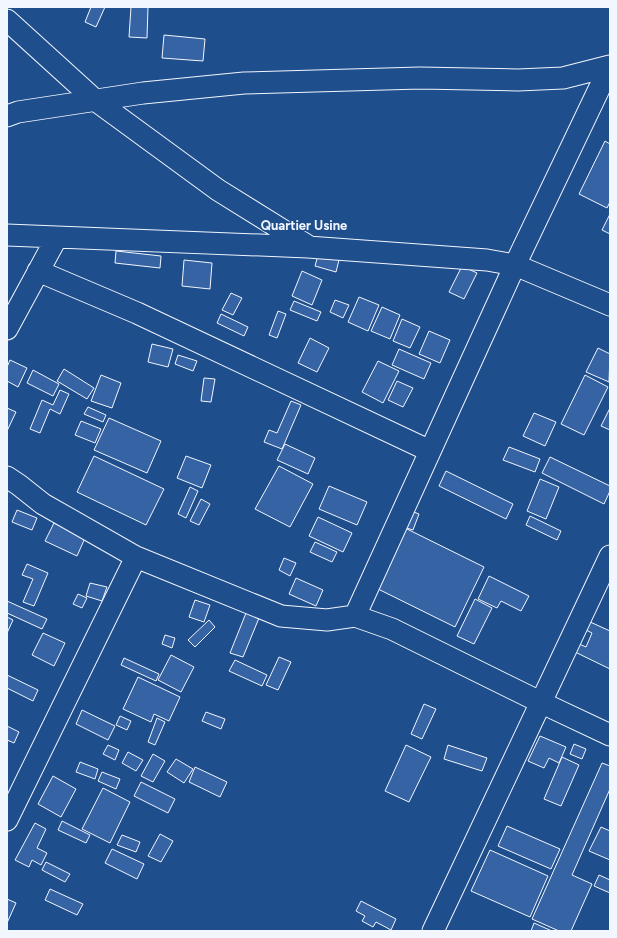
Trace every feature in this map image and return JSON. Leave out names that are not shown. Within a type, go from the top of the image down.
[{"type":"street","points":[[7,20],[95,100],[218,190],[308,247]]},
{"type":"street","points":[[7,116],[18,112],[95,100],[244,83],[420,78],[518,80],[563,78],[610,66]]},
{"type":"street","points":[[355,616],[514,265],[610,66]]},
{"type":"street","points":[[7,235],[308,247],[487,260],[514,265],[610,305]]},
{"type":"street","points":[[7,329],[57,237]]},
{"type":"street","points":[[38,271],[137,312],[430,451]]},
{"type":"street","points":[[7,478],[19,485],[42,504],[136,557],[281,616],[327,620],[355,616],[392,629],[540,702],[610,734]]},
{"type":"street","points":[[433,931],[610,556]]},
{"type":"street","points":[[7,820],[136,557]]},
{"type":"building","points":[[91,7],[105,7],[96,27],[85,22]]},
{"type":"building","points":[[131,7],[148,7],[147,38],[129,37]]},
{"type":"building","points":[[164,35],[205,39],[203,61],[162,58]]},
{"type":"building","points":[[605,141],[610,144],[610,202],[607,208],[579,194]]},
{"type":"building","points":[[610,214],[610,234],[602,230]]},
{"type":"building","points":[[116,251],[161,256],[160,268],[115,263]]},
{"type":"building","points":[[318,255],[339,260],[336,272],[315,266]]},
{"type":"building","points":[[184,260],[212,263],[210,289],[182,286]]},
{"type":"building","points":[[462,266],[477,273],[464,299],[449,292]]},
{"type":"building","points":[[302,271],[322,280],[312,305],[292,296]]},
{"type":"building","points":[[231,293],[242,298],[233,315],[222,310]]},
{"type":"building","points":[[359,297],[379,305],[368,331],[348,322]]},
{"type":"building","points":[[335,300],[349,305],[343,318],[330,312]]},
{"type":"building","points":[[294,301],[321,312],[317,321],[290,310]]},
{"type":"building","points":[[382,307],[400,315],[390,339],[371,331]]},
{"type":"building","points":[[278,311],[286,314],[277,338],[269,335]]},
{"type":"building","points":[[221,314],[248,327],[244,336],[217,323]]},
{"type":"building","points":[[402,319],[420,327],[410,348],[393,341]]},
{"type":"building","points":[[429,331],[450,340],[440,363],[419,354]]},
{"type":"building","points":[[310,338],[329,348],[317,372],[298,363]]},
{"type":"building","points":[[152,344],[173,349],[168,367],[148,362]]},
{"type":"building","points":[[598,348],[610,354],[609,382],[586,372]]},
{"type":"building","points":[[399,349],[431,363],[424,379],[392,365]]},
{"type":"building","points":[[178,355],[197,361],[193,371],[175,364]]},
{"type":"building","points":[[10,360],[27,368],[18,387],[7,381],[7,367]]},
{"type":"building","points":[[378,361],[399,371],[383,403],[362,392]]},
{"type":"building","points":[[64,369],[94,388],[87,399],[57,381]]},
{"type":"building","points":[[33,370],[59,384],[53,396],[27,383]]},
{"type":"building","points":[[101,375],[121,383],[112,408],[91,401]]},
{"type":"building","points":[[585,375],[608,387],[584,435],[561,424]]},
{"type":"building","points":[[204,378],[215,379],[211,402],[201,401]]},
{"type":"building","points":[[397,381],[413,388],[403,407],[388,400]]},
{"type":"building","points":[[60,390],[69,394],[60,414],[50,409],[40,433],[30,429],[42,400],[53,405]]},
{"type":"building","points":[[291,401],[301,405],[282,449],[264,442],[269,430],[277,433]]},
{"type":"building","points":[[88,407],[106,415],[103,422],[84,414]]},
{"type":"building","points":[[7,408],[16,412],[7,431]]},
{"type":"building","points":[[610,408],[610,430],[601,426]]},
{"type":"building","points":[[534,413],[556,422],[545,446],[523,436]]},
{"type":"building","points":[[109,418],[161,441],[147,473],[94,450]]},
{"type":"building","points":[[81,421],[101,429],[95,443],[75,435]]},
{"type":"building","points":[[285,444],[315,458],[308,474],[277,460]]},
{"type":"building","points":[[509,447],[540,459],[535,472],[503,460]]},
{"type":"building","points":[[94,456],[164,489],[146,525],[77,492]]},
{"type":"building","points":[[186,456],[211,465],[202,488],[177,478]]},
{"type":"building","points":[[550,457],[610,486],[610,491],[604,504],[542,473]]},
{"type":"building","points":[[279,466],[313,484],[290,527],[255,509]]},
{"type":"building","points":[[446,471],[513,504],[506,519],[439,486]]},
{"type":"building","points":[[540,479],[559,487],[546,519],[527,511]]},
{"type":"building","points":[[329,486],[367,502],[357,525],[319,509]]},
{"type":"building","points":[[190,487],[198,491],[186,518],[178,514]]},
{"type":"building","points":[[201,499],[210,504],[199,525],[190,521]]},
{"type":"building","points":[[406,509],[419,514],[413,530],[400,526]]},
{"type":"building","points":[[17,510],[37,518],[32,530],[12,522]]},
{"type":"building","points":[[530,516],[561,531],[557,540],[526,525]]},
{"type":"building","points":[[318,517],[352,533],[343,552],[309,536]]},
{"type":"building","points":[[54,523],[85,538],[77,556],[45,541]]},
{"type":"building","points":[[403,527],[484,567],[455,627],[374,587]]},
{"type":"building","points":[[315,542],[337,552],[332,562],[310,552]]},
{"type":"building","points":[[284,558],[296,563],[290,576],[279,570]]},
{"type":"building","points":[[27,564],[48,573],[34,606],[23,602],[33,579],[22,575]]},
{"type":"building","points":[[489,576],[529,596],[521,611],[501,601],[497,608],[478,599]]},
{"type":"building","points":[[296,578],[323,590],[316,606],[289,594]]},
{"type":"building","points":[[90,583],[107,587],[102,601],[86,596]]},
{"type":"building","points":[[78,594],[87,598],[82,608],[73,604]]},
{"type":"building","points":[[475,599],[492,608],[474,644],[457,636]]},
{"type":"building","points":[[195,600],[210,605],[204,622],[189,617]]},
{"type":"building","points":[[7,601],[47,619],[42,629],[7,613]]},
{"type":"building","points":[[246,613],[259,618],[243,657],[230,653]]},
{"type":"building","points":[[7,617],[13,620],[7,633]]},
{"type":"building","points":[[209,620],[215,627],[195,647],[188,640]]},
{"type":"building","points":[[588,621],[610,631],[610,669],[573,651],[577,643],[586,647],[592,633],[584,629]]},
{"type":"building","points":[[43,633],[65,643],[54,666],[32,655]]},
{"type":"building","points":[[165,635],[175,638],[172,648],[162,644]]},
{"type":"building","points":[[171,655],[194,667],[181,692],[158,680]]},
{"type":"building","points":[[279,657],[291,662],[278,690],[266,685]]},
{"type":"building","points":[[124,658],[159,674],[156,681],[121,665]]},
{"type":"building","points":[[235,660],[267,675],[262,686],[229,671]]},
{"type":"building","points":[[7,675],[38,690],[33,701],[7,688]]},
{"type":"building","points":[[138,677],[180,697],[169,721],[154,714],[151,722],[123,709]]},
{"type":"building","points":[[424,704],[436,709],[422,739],[411,734]]},
{"type":"building","points":[[82,710],[115,726],[108,740],[76,724]]},
{"type":"building","points":[[206,712],[225,719],[221,729],[202,721]]},
{"type":"building","points":[[120,716],[131,721],[127,730],[116,725]]},
{"type":"building","points":[[157,718],[165,722],[155,745],[148,742]]},
{"type":"building","points":[[7,726],[19,732],[14,743],[7,740]]},
{"type":"building","points":[[540,736],[566,747],[559,763],[549,758],[544,768],[528,761]]},
{"type":"building","points":[[574,744],[586,749],[582,759],[570,754]]},
{"type":"building","points":[[108,745],[119,750],[115,760],[103,754]]},
{"type":"building","points":[[406,745],[431,757],[409,802],[385,791]]},
{"type":"building","points":[[448,745],[487,758],[482,771],[444,759]]},
{"type":"building","points":[[128,752],[143,760],[136,771],[122,763]]},
{"type":"building","points":[[153,754],[165,761],[153,782],[141,776]]},
{"type":"building","points":[[562,757],[579,765],[561,806],[544,799]]},
{"type":"building","points":[[176,759],[193,769],[184,783],[167,772]]},
{"type":"building","points":[[80,762],[98,769],[95,779],[76,772]]},
{"type":"building","points":[[602,763],[610,766],[610,789],[572,875],[592,884],[571,931],[559,931],[532,919]]},
{"type":"building","points":[[195,767],[227,782],[220,797],[189,782]]},
{"type":"building","points":[[102,772],[120,779],[116,789],[98,781]]},
{"type":"building","points":[[53,776],[76,789],[61,817],[38,804]]},
{"type":"building","points":[[141,782],[175,799],[168,813],[134,796]]},
{"type":"building","points":[[103,788],[130,802],[110,843],[82,829]]},
{"type":"building","points":[[62,821],[90,835],[86,843],[58,830]]},
{"type":"building","points":[[35,823],[46,829],[37,848],[47,853],[41,865],[32,860],[29,867],[15,860]]},
{"type":"building","points":[[507,826],[560,849],[551,869],[498,846]]},
{"type":"building","points":[[601,827],[610,831],[610,860],[589,851]]},
{"type":"building","points":[[160,834],[173,841],[161,862],[148,856]]},
{"type":"building","points":[[122,835],[140,842],[136,852],[117,845]]},
{"type":"building","points":[[112,849],[144,864],[137,879],[105,863]]},
{"type":"building","points":[[490,850],[548,876],[530,917],[471,891]]},
{"type":"building","points":[[46,862],[70,874],[65,882],[42,870]]},
{"type":"building","points":[[599,875],[610,880],[610,893],[594,886]]},
{"type":"building","points":[[50,889],[83,904],[77,915],[45,900]]},
{"type":"building","points":[[7,899],[16,903],[7,923]]},
{"type":"building","points":[[361,901],[396,919],[391,930],[376,922],[373,927],[362,921],[365,916],[356,911]]},
{"type":"building","points":[[534,923],[552,931],[531,931]]},
{"type":"district","name":"Quartier Usine","points":[[304,225]]}]
